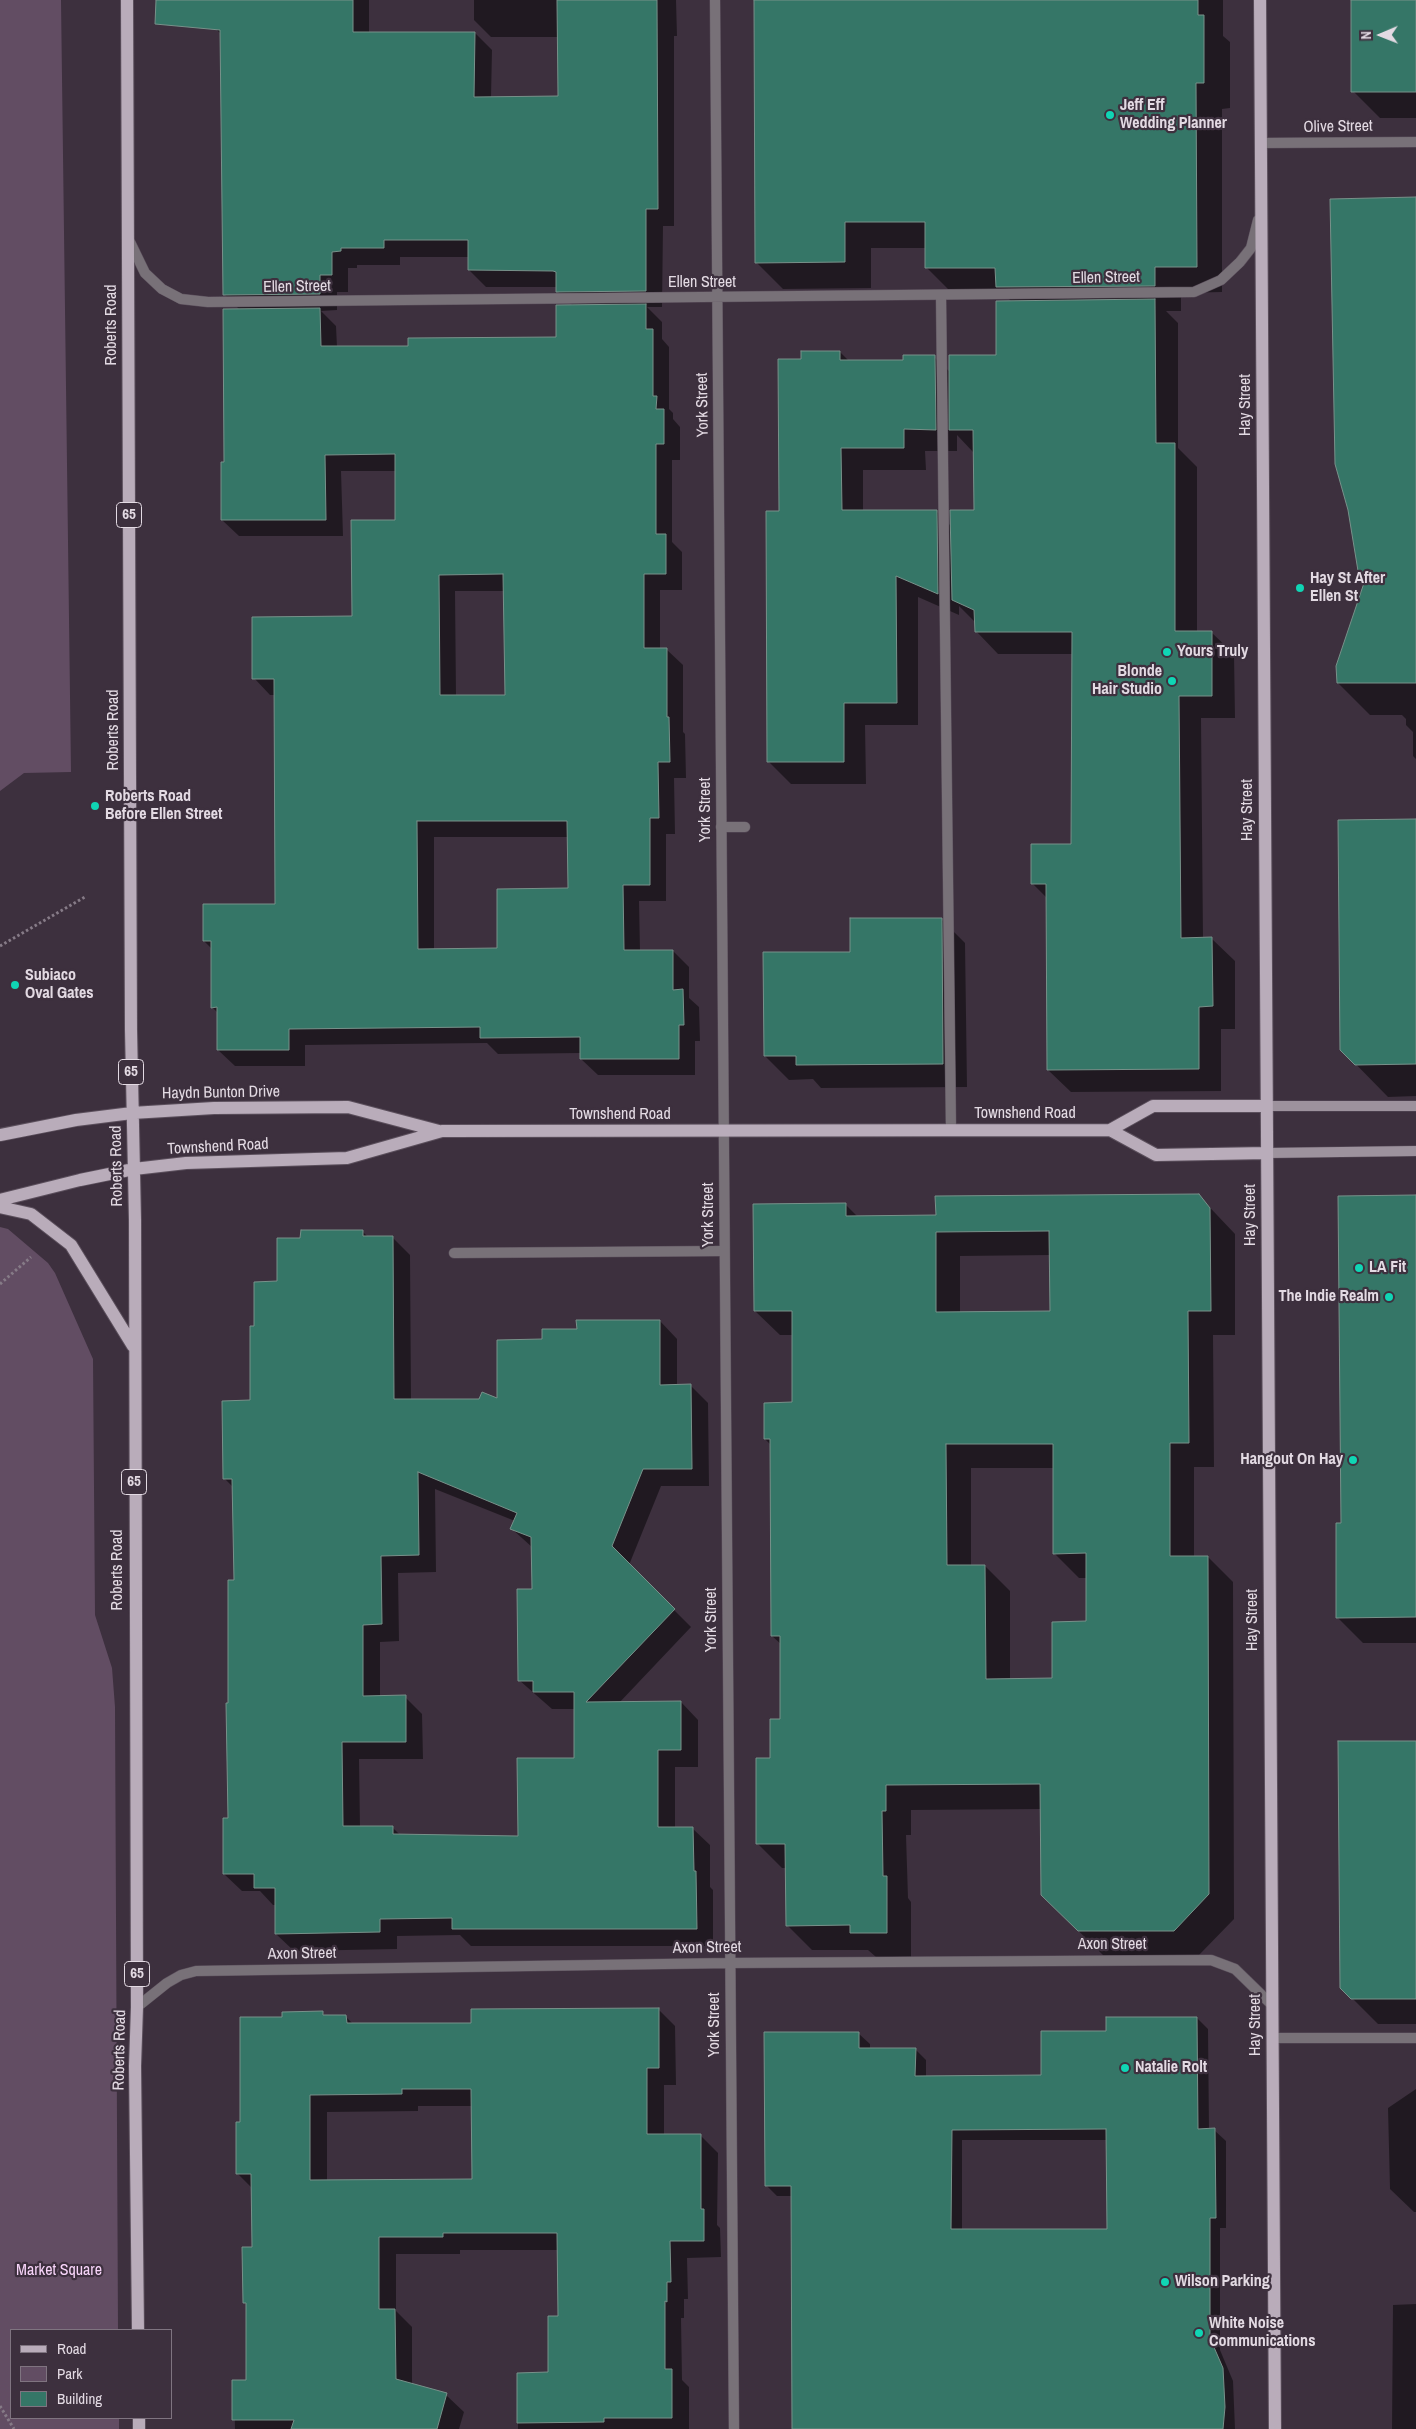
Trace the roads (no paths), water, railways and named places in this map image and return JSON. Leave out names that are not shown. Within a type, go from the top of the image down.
[{"type":"main road","name":"Roberts Road","points":[[127,0],[132,1113],[134,1169],[137,2007],[135,2066],[138,2329]]},
{"type":"main road","name":"Hay Street","points":[[1260,0],[1275,2429]]},
{"type":"main road","name":"Townshend Road","points":[[1110,1130],[1153,1106],[1266,1106]]},
{"type":"main road","name":"Haydn Bunton Drive","points":[[0,1135],[76,1120],[132,1113],[183,1109],[348,1107],[442,1131]]},
{"type":"main road","name":"Townshend Road","points":[[134,1169],[186,1163],[347,1158],[442,1131],[1110,1130],[1156,1155],[1267,1153]]},
{"type":"main road","points":[[0,1200],[134,1169]]},
{"type":"main road","points":[[0,1207],[31,1214],[71,1245],[134,1346]]},
{"type":"street","name":"York Street","points":[[715,0],[734,2429]]},
{"type":"street","name":"Olive Street","points":[[1260,143],[1416,142]]},
{"type":"street","name":"Ellen Street","points":[[128,237],[145,273],[162,289],[181,300],[208,302],[1194,292],[1221,280],[1240,262],[1251,248],[1261,209]]},
{"type":"street","points":[[941,295],[943,825],[951,1130]]},
{"type":"street","points":[[721,827],[745,827]]},
{"type":"street","name":"Townshend Road","points":[[1266,1106],[1416,1106]]},
{"type":"street","name":"Townshend Road","points":[[1267,1153],[1416,1151]]},
{"type":"street","points":[[454,1253],[724,1251]]},
{"type":"street","name":"Axon Street","points":[[137,2007],[167,1983],[181,1975],[196,1971],[730,1963],[1211,1960],[1235,1969],[1273,2006]]},
{"type":"street","points":[[1272,2038],[1416,2038]]},
{"type":"place","name":"Jeff Eff Wedding Planner","points":[[1110,115]]},
{"type":"place","name":"Hay St After Ellen St","points":[[1300,588]]},
{"type":"place","name":"Yours Truly","points":[[1167,652]]},
{"type":"place","name":"Blonde Hair Studio","points":[[1172,681]]},
{"type":"place","name":"Roberts Road Before Ellen Street","points":[[95,806]]},
{"type":"place","name":"Subiaco Oval Gates","points":[[15,985]]},
{"type":"place","name":"LA Fit","points":[[1359,1268]]},
{"type":"place","name":"The Indie Realm","points":[[1389,1297]]},
{"type":"place","name":"Hangout On Hay","points":[[1353,1460]]},
{"type":"place","name":"Natalie Rolt","points":[[1125,2068]]},
{"type":"place","name":"Wilson Parking","points":[[1165,2282]]},
{"type":"place","name":"White Noise Communications","points":[[1199,2333]]},
{"type":"park label","name":"Market Square","points":[[59,2271]]}]
